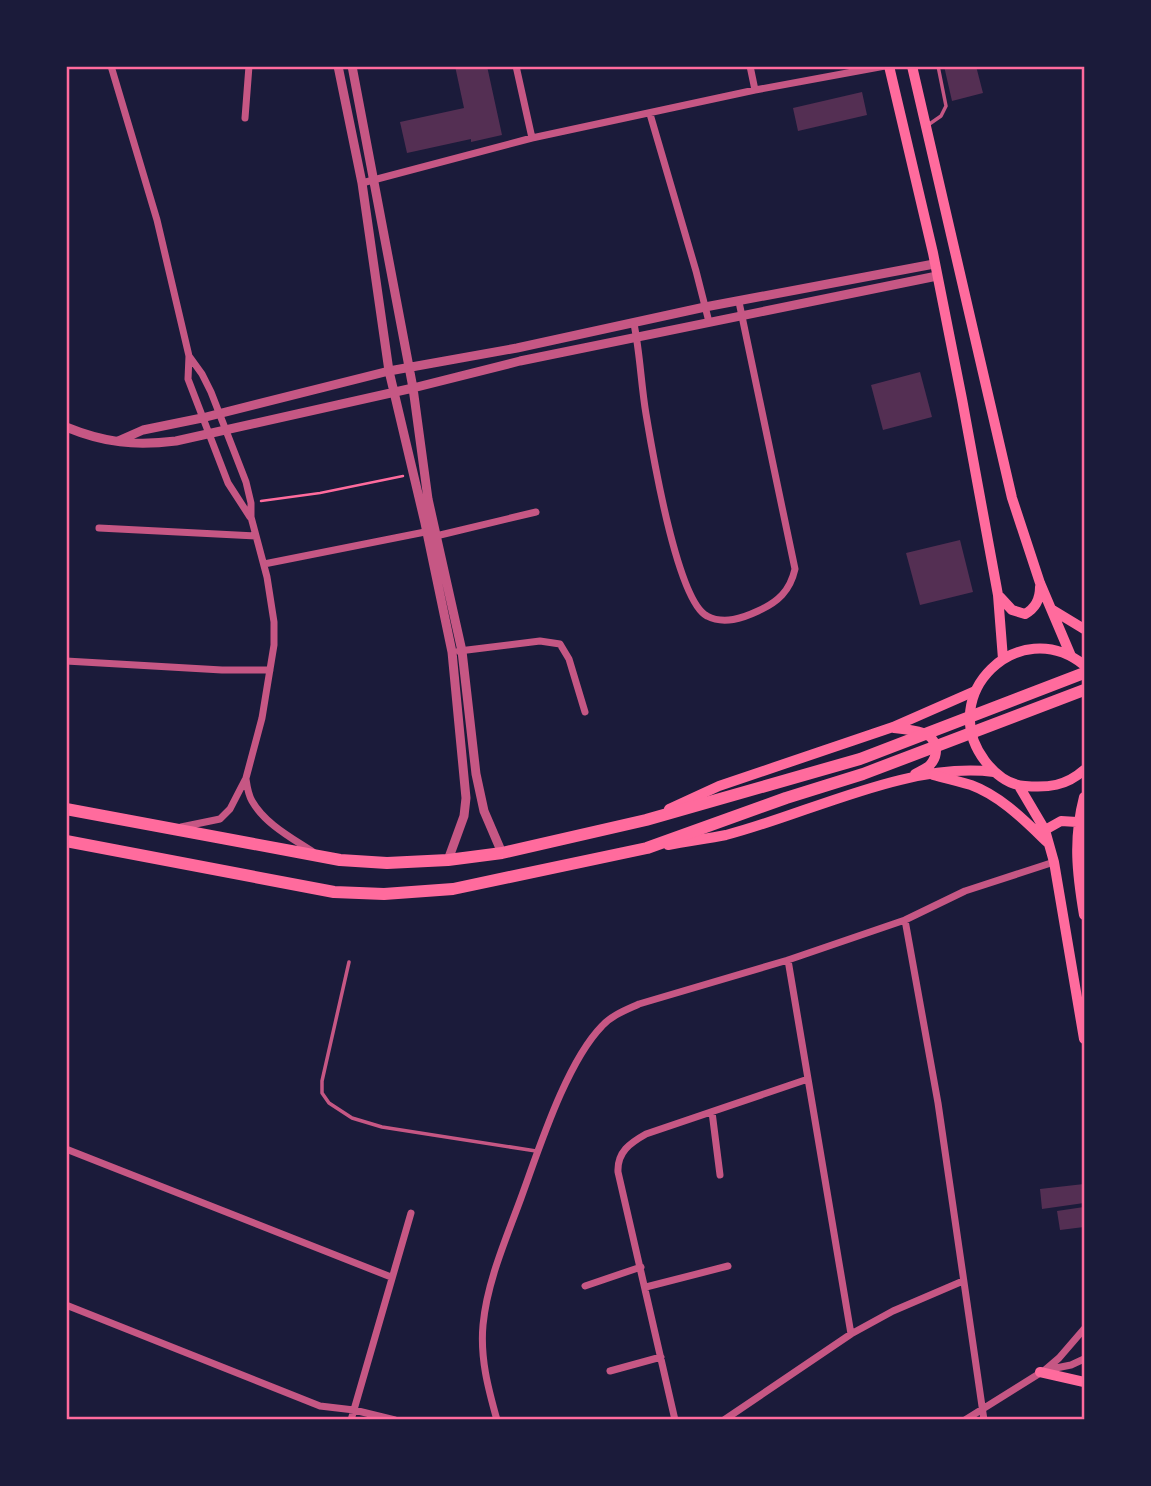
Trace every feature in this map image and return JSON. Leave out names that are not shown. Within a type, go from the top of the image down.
[{"type":"highway","points":[[66,809],[340,860],[387,863],[448,860],[502,853],[646,820],[860,759],[1084,673]]},
{"type":"highway","points":[[66,841],[334,892],[384,894],[453,888],[647,848],[786,798],[863,774],[1084,690]]},
{"type":"main road","points":[[887,66],[937,276],[998,595],[1003,659]]},
{"type":"main road","points":[[912,66],[1012,498],[1049,607],[1079,659]]},
{"type":"main road","points":[[998,595],[1012,610],[1026,614],[1038,600],[1040,583]]},
{"type":"main road","points":[[1049,607],[1084,629]]},
{"type":"main road","points":[[994,772],[976,749],[969,720],[975,691],[987,673],[1003,659],[1037,648],[1054,650],[1079,659]]},
{"type":"main road","points":[[646,820],[719,786],[893,727],[975,691]]},
{"type":"main road","points":[[893,727],[922,733],[934,741],[937,750],[930,765],[912,777]]},
{"type":"main road","points":[[647,848],[725,835],[912,777],[969,769],[994,772],[1019,786],[1047,788],[1073,780],[1084,770]]},
{"type":"main road","points":[[933,775],[972,786],[995,797],[1048,843]]},
{"type":"main road","points":[[1019,786],[1045,830],[1054,862],[1084,1039]]},
{"type":"main road","points":[[1084,797],[1077,822],[1078,881],[1084,915]]},
{"type":"main road","points":[[1045,830],[1061,821],[1077,822]]},
{"type":"main road","points":[[1043,1371],[1084,1382]]},
{"type":"street","points":[[111,66],[158,220],[189,356],[188,379],[228,483],[251,517]]},
{"type":"street","points":[[245,118],[249,66]]},
{"type":"street","points":[[338,66],[362,183],[393,391],[413,474],[432,532]]},
{"type":"street","points":[[352,66],[413,388],[432,532],[457,651],[475,774],[484,811],[502,853]]},
{"type":"street","points":[[516,66],[531,138]]},
{"type":"street","points":[[750,66],[755,90]]},
{"type":"street","points":[[362,183],[531,138],[755,90],[887,66]]},
{"type":"street","points":[[650,114],[709,322]]},
{"type":"street","points":[[116,442],[143,430],[389,371],[934,264]]},
{"type":"street","points":[[66,427],[91,437],[148,444],[209,434],[520,361],[937,276]]},
{"type":"street","points":[[634,324],[646,412],[682,577],[698,609],[706,616],[730,621],[777,603],[789,585],[794,569],[739,302]]},
{"type":"street","points":[[517,348],[520,361]]},
{"type":"street","points":[[173,828],[220,819],[230,809],[246,778],[261,718],[274,646],[274,622],[264,564],[239,459],[202,374],[189,356]]},
{"type":"street","points":[[264,564],[536,512]]},
{"type":"street","points":[[99,528],[256,536]]},
{"type":"street","points":[[457,651],[540,641],[561,644],[569,659],[585,712]]},
{"type":"street","points":[[448,860],[464,816],[466,798],[457,651]]},
{"type":"street","points":[[66,661],[222,670],[270,670]]},
{"type":"street","points":[[246,778],[251,799],[263,815],[283,833],[320,856]]},
{"type":"street","points":[[497,1419],[484,1370],[482,1347],[483,1324],[495,1272],[538,1151],[571,1073],[586,1045],[604,1024],[620,1012],[639,1004],[788,960],[905,920],[965,891],[1054,862]]},
{"type":"street","points":[[905,920],[938,1103],[984,1419]]},
{"type":"street","points":[[788,960],[851,1334]]},
{"type":"street","points":[[675,1419],[618,1172],[620,1155],[633,1142],[646,1135],[808,1079]]},
{"type":"street","points":[[712,1112],[720,1175]]},
{"type":"street","points":[[66,1149],[391,1277]]},
{"type":"street","points":[[351,1419],[411,1213]]},
{"type":"street","points":[[646,1287],[728,1266]]},
{"type":"street","points":[[586,1286],[641,1267]]},
{"type":"street","points":[[724,1419],[851,1334],[893,1311],[963,1281]]},
{"type":"street","points":[[66,1305],[320,1406],[395,1419]]},
{"type":"street","points":[[965,1419],[1043,1371],[1059,1358],[1084,1329]]},
{"type":"street","points":[[610,1371],[661,1357]]},
{"type":"street","points":[[1043,1371],[1071,1365],[1084,1359]]},
{"type":"lane","points":[[926,126],[941,116],[946,106],[938,66]]},
{"type":"lane","points":[[349,962],[322,1081],[322,1093],[328,1103],[352,1118],[382,1127],[538,1151]]},
{"type":"path","points":[[251,503],[320,493],[413,474]]},
{"type":"building","points":[[455,66],[487,66],[502,135],[407,153],[400,122],[464,108]]},
{"type":"building","points":[[944,66],[976,66],[983,93],[952,101]]},
{"type":"building","points":[[862,92],[867,115],[798,131],[793,108]]},
{"type":"building","points":[[920,372],[932,417],[883,430],[871,385]]},
{"type":"building","points":[[960,540],[973,592],[920,605],[906,553]]},
{"type":"building","points":[[1084,1184],[1084,1203],[1042,1209],[1040,1189]]},
{"type":"building","points":[[1084,1207],[1084,1227],[1060,1230],[1057,1211]]}]
